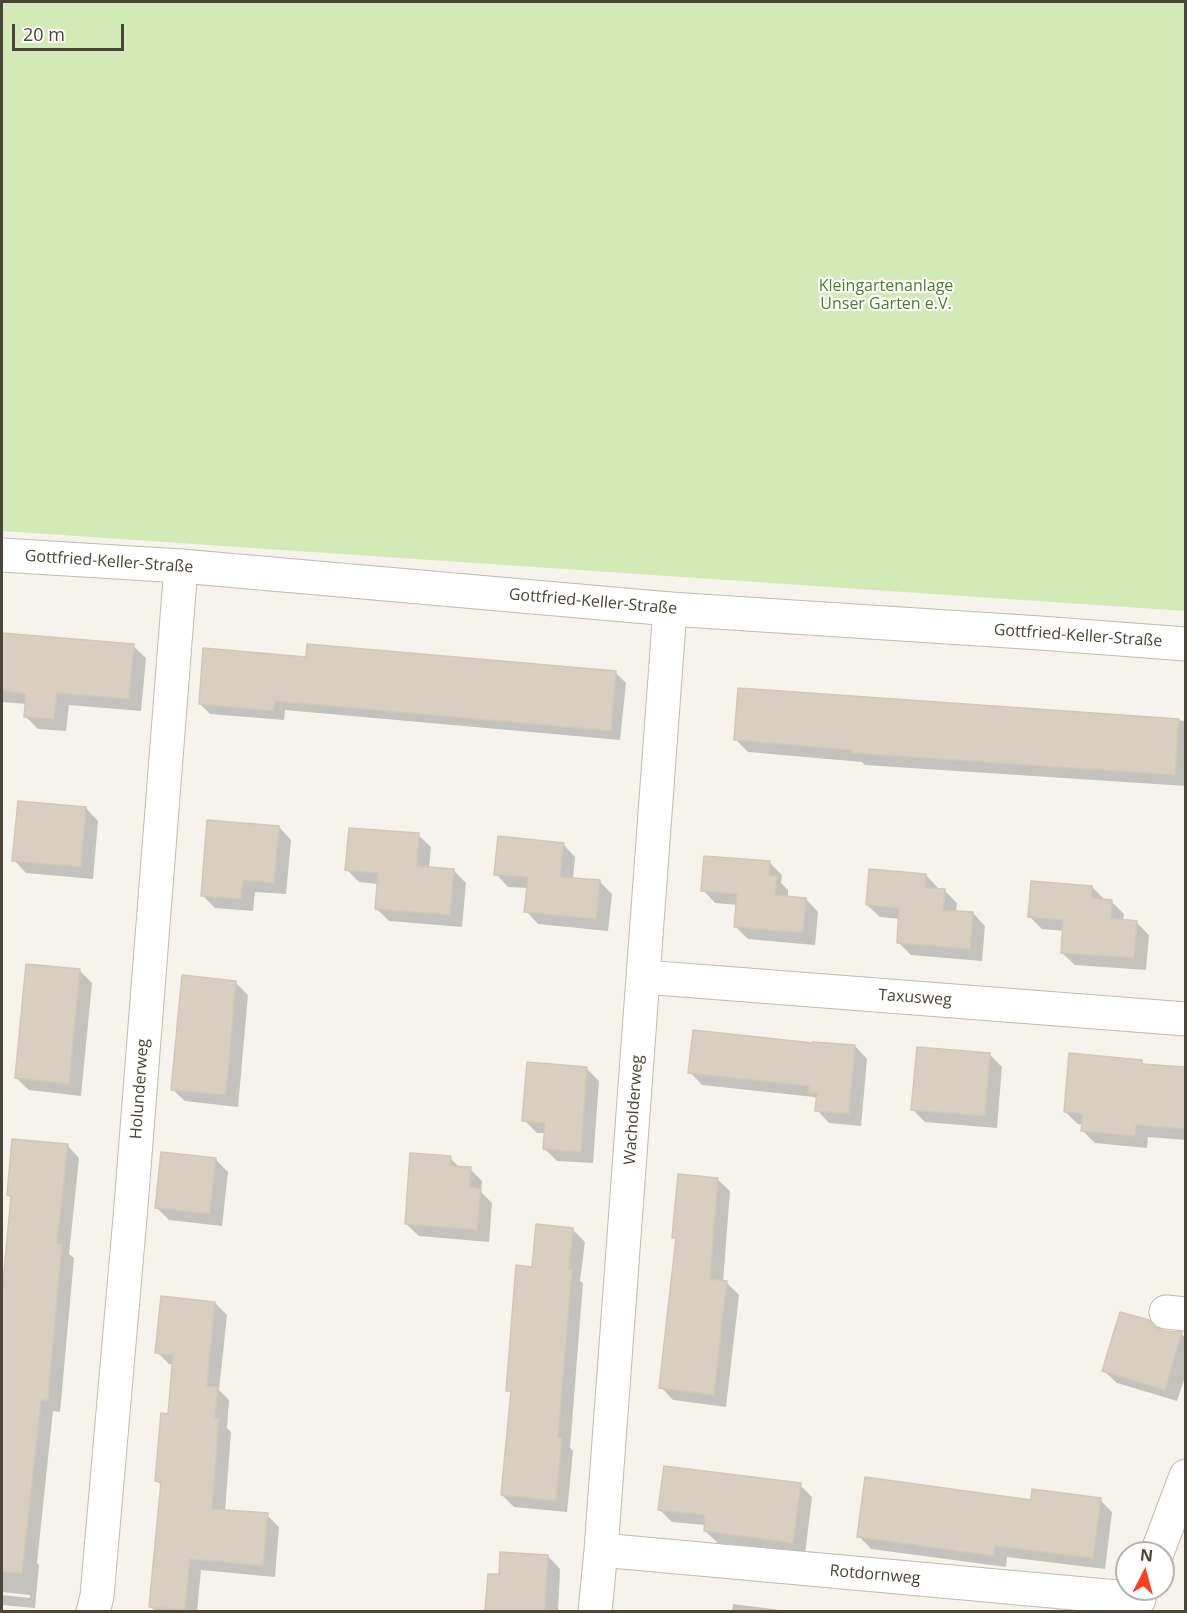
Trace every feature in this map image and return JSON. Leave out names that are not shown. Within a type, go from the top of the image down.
[{"type":"street","name":"Gottfried-Keller-Straße","points":[[2,555],[181,566],[670,609],[1185,644]]},
{"type":"street","name":"Holunderweg","points":[[93,1611],[97,1596],[129,1229],[181,566]]},
{"type":"street","name":"Wacholderweg","points":[[595,1611],[670,609]]},
{"type":"street","name":"Taxusweg","points":[[644,977],[1185,1019]]},
{"type":"street","points":[[1161,1541],[1185,1476]]},
{"type":"street","name":"Rotdornweg","points":[[601,1550],[1115,1598]]},
{"type":"green space","name":"Kleingartenanlage Unser Garten e.V.","points":[[2,2],[1185,2],[1185,611],[2,531]]},
{"type":"building","points":[[2,633],[134,644],[129,699],[57,693],[54,719],[24,717],[26,694],[2,691]]},
{"type":"building","points":[[307,644],[616,671],[611,731],[275,701],[274,711],[199,704],[203,648],[306,657]]},
{"type":"building","points":[[738,688],[1179,719],[1175,775],[851,753],[851,750],[734,740]]},
{"type":"building","points":[[18,801],[86,807],[81,867],[12,861]]},
{"type":"building","points":[[207,820],[279,826],[274,883],[243,880],[241,899],[201,896]]},
{"type":"building","points":[[349,828],[419,833],[417,866],[454,869],[450,915],[375,909],[378,873],[345,870]]},
{"type":"building","points":[[498,836],[564,843],[560,877],[600,880],[596,919],[524,912],[528,877],[494,875]]},
{"type":"building","points":[[704,856],[770,861],[769,875],[777,876],[775,895],[806,898],[803,933],[734,927],[737,894],[701,891]]},
{"type":"building","points":[[869,869],[926,874],[925,888],[945,889],[943,910],[973,912],[970,949],[897,943],[899,908],[866,905]]},
{"type":"building","points":[[1031,881],[1092,886],[1091,898],[1112,900],[1111,918],[1137,921],[1134,958],[1061,953],[1063,920],[1028,917]]},
{"type":"building","points":[[26,964],[80,969],[69,1084],[15,1078]]},
{"type":"building","points":[[182,975],[236,981],[226,1095],[171,1090]]},
{"type":"building","points":[[693,1030],[813,1043],[855,1045],[849,1114],[815,1111],[817,1093],[808,1093],[809,1086],[688,1073]]},
{"type":"building","points":[[917,1047],[990,1053],[985,1116],[911,1110]]},
{"type":"building","points":[[1069,1053],[1142,1060],[1142,1064],[1185,1067],[1185,1129],[1136,1125],[1135,1136],[1081,1131],[1083,1114],[1064,1112]]},
{"type":"building","points":[[527,1062],[587,1067],[581,1152],[543,1149],[545,1123],[522,1121]]},
{"type":"building","points":[[12,1139],[68,1144],[57,1244],[62,1244],[48,1400],[41,1400],[22,1573],[2,1572],[2,1294],[11,1196],[7,1195]]},
{"type":"building","points":[[161,1152],[216,1158],[210,1214],[155,1208]]},
{"type":"building","points":[[410,1153],[451,1156],[450,1166],[471,1167],[469,1187],[481,1189],[477,1230],[405,1224]]},
{"type":"building","points":[[678,1174],[718,1178],[710,1279],[727,1281],[714,1395],[659,1388],[676,1238],[672,1238]]},
{"type":"building","points":[[536,1224],[573,1228],[569,1270],[572,1270],[558,1438],[562,1438],[556,1501],[501,1495],[511,1391],[506,1391],[516,1265],[532,1267]]},
{"type":"building","points":[[161,1296],[215,1302],[207,1386],[218,1387],[215,1418],[219,1418],[212,1509],[268,1513],[263,1566],[190,1559],[185,1610],[149,1607],[161,1482],[155,1481],[161,1413],[168,1414],[173,1355],[155,1353]]},
{"type":"building","points":[[1120,1312],[1149,1320],[1155,1327],[1164,1331],[1182,1332],[1165,1390],[1102,1371]]},
{"type":"building","points":[[664,1466],[801,1483],[793,1543],[704,1531],[705,1515],[658,1510]]},
{"type":"building","points":[[865,1477],[1031,1500],[1032,1489],[1101,1498],[1093,1558],[995,1546],[994,1556],[857,1537]]},
{"type":"building","points":[[500,1552],[548,1555],[545,1611],[485,1611],[488,1574],[499,1574]]}]
